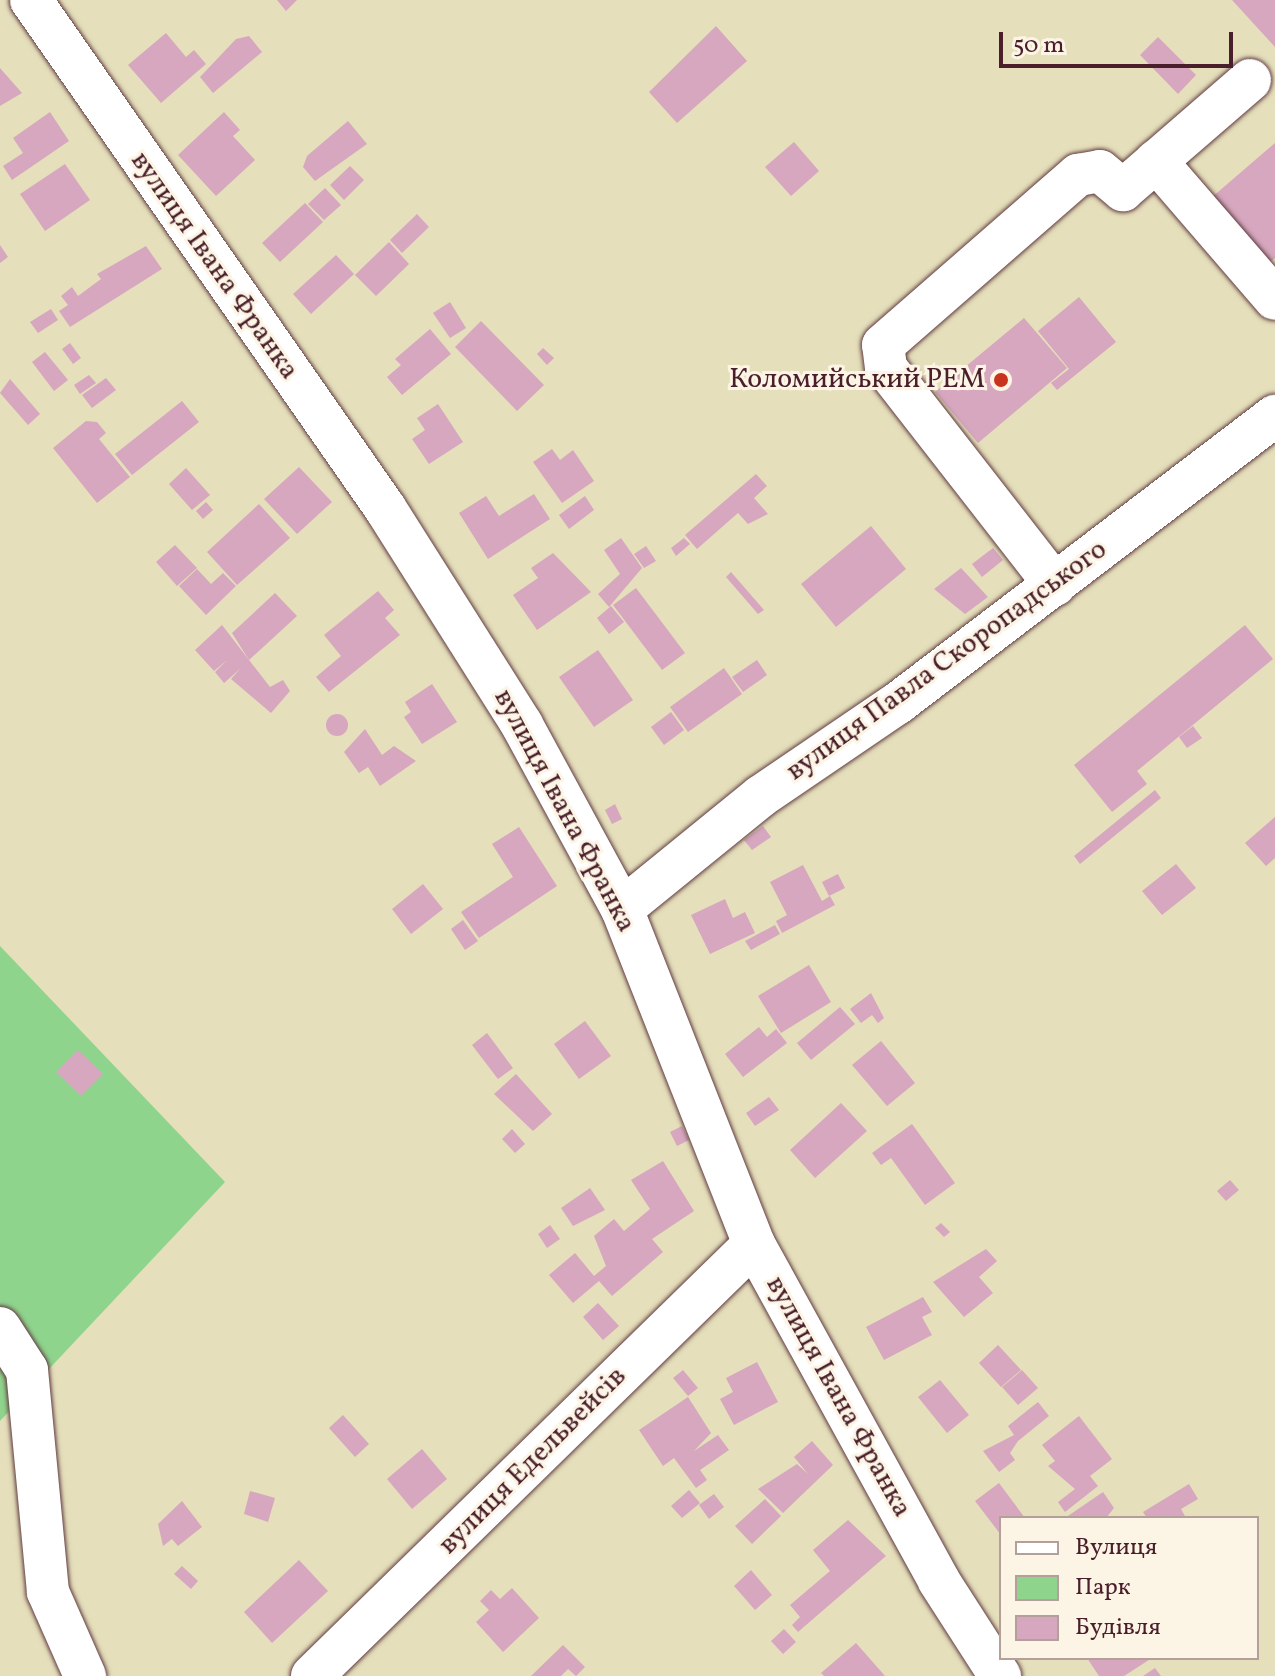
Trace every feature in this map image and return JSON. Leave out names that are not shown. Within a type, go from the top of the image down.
[{"type":"street","name":"вулиця Івана Франка","points":[[31,0],[437,587],[622,909],[754,1244],[939,1581],[1000,1676]]},
{"type":"street","points":[[1055,585],[886,368],[881,351],[889,335],[1083,172],[1100,171],[1123,190],[1250,80]]},
{"type":"street","points":[[1156,161],[1275,299]]},
{"type":"street","name":"вулиця Павла Скоропадського","points":[[622,909],[761,796],[1055,585],[1275,416]]},
{"type":"street","name":"вулиця Едельвейсів","points":[[312,1676],[754,1244]]},
{"type":"street","points":[[0,1328],[27,1370],[48,1592],[85,1676]]},
{"type":"green space","points":[[0,946],[225,1182],[0,1421]]},
{"type":"building","points":[[277,0],[297,0],[286,11]]},
{"type":"building","points":[[1232,0],[1275,0],[1275,47]]},
{"type":"building","points":[[716,26],[747,61],[677,123],[649,92]]},
{"type":"building","points":[[166,33],[186,57],[194,50],[206,64],[161,103],[128,65]]},
{"type":"building","points":[[249,36],[262,52],[213,93],[200,77],[236,39]]},
{"type":"building","points":[[1158,37],[1196,75],[1178,94],[1140,55]]},
{"type":"building","points":[[0,68],[22,93],[0,106]]},
{"type":"building","points":[[50,112],[69,141],[12,180],[3,166],[23,153],[13,138]]},
{"type":"building","points":[[224,112],[240,130],[233,136],[255,160],[216,196],[178,155]]},
{"type":"building","points":[[348,121],[367,144],[315,181],[303,167],[307,156]]},
{"type":"building","points":[[794,142],[819,171],[791,196],[765,167]]},
{"type":"building","points":[[1275,143],[1275,258],[1268,264],[1211,198]]},
{"type":"building","points":[[65,164],[90,200],[45,231],[20,194]]},
{"type":"building","points":[[350,166],[364,180],[344,200],[330,185]]},
{"type":"building","points":[[325,188],[341,205],[324,220],[308,204]]},
{"type":"building","points":[[305,203],[323,222],[280,262],[262,243]]},
{"type":"building","points":[[417,214],[429,227],[402,253],[390,240]]},
{"type":"building","points":[[389,242],[409,264],[376,296],[355,275]]},
{"type":"building","points":[[0,245],[8,257],[0,263]]},
{"type":"building","points":[[146,246],[162,269],[70,327],[59,311],[68,305],[61,296],[72,287],[78,296],[101,279],[97,274]]},
{"type":"building","points":[[336,255],[354,274],[311,314],[293,294]]},
{"type":"building","points":[[1079,297],[1116,342],[1057,390],[1051,383],[1069,369],[1038,331]]},
{"type":"building","points":[[450,302],[466,328],[450,338],[433,313]]},
{"type":"building","points":[[51,309],[58,320],[38,333],[30,322]]},
{"type":"building","name":"Коломийський РЕМ","points":[[1024,318],[1067,368],[978,443],[935,392]]},
{"type":"building","points":[[481,321],[544,385],[517,411],[455,347]]},
{"type":"building","points":[[430,329],[451,354],[402,395],[387,377],[401,365],[395,359]]},
{"type":"building","points":[[70,343],[81,358],[73,364],[62,349]]},
{"type":"building","points":[[543,348],[554,358],[547,365],[537,354]]},
{"type":"building","points":[[45,352],[68,380],[54,391],[32,362]]},
{"type":"building","points":[[89,375],[96,383],[80,394],[74,385]]},
{"type":"building","points":[[106,378],[116,390],[92,408],[82,395]]},
{"type":"building","points":[[10,379],[40,414],[28,425],[0,393]]},
{"type":"building","points":[[182,401],[199,422],[132,475],[115,454]]},
{"type":"building","points":[[438,404],[463,442],[429,464],[412,439],[425,430],[417,418]]},
{"type":"building","points":[[86,421],[97,422],[106,433],[99,439],[130,477],[97,503],[53,448]]},
{"type":"building","points":[[552,449],[560,460],[573,450],[594,481],[562,503],[533,462]]},
{"type":"building","points":[[299,467],[332,502],[297,534],[264,499]]},
{"type":"building","points":[[186,468],[210,495],[192,510],[169,484]]},
{"type":"building","points":[[756,474],[767,486],[754,498],[768,514],[748,524],[738,513],[697,549],[685,535]]},
{"type":"building","points":[[534,494],[550,519],[488,559],[459,513],[486,496],[499,516]]},
{"type":"building","points":[[585,496],[594,510],[569,529],[559,515]]},
{"type":"building","points":[[206,502],[213,510],[203,519],[196,511]]},
{"type":"building","points":[[259,504],[290,538],[237,585],[207,552]]},
{"type":"building","points":[[871,526],[906,569],[836,627],[801,584]]},
{"type":"building","points":[[621,538],[642,568],[609,607],[598,594],[620,574],[604,550]]},
{"type":"building","points":[[684,538],[690,544],[676,556],[671,548]]},
{"type":"building","points":[[175,545],[197,568],[177,586],[156,562]]},
{"type":"building","points":[[646,546],[656,561],[644,568],[634,554]]},
{"type":"building","points":[[993,548],[1003,560],[982,577],[972,564]]},
{"type":"building","points":[[553,553],[591,592],[537,630],[513,595],[538,578],[531,568]]},
{"type":"building","points":[[961,568],[988,597],[965,614],[934,589]]},
{"type":"building","points":[[197,569],[211,584],[223,573],[236,586],[206,615],[179,586]]},
{"type":"building","points":[[731,572],[764,610],[758,614],[726,577]]},
{"type":"building","points":[[636,588],[685,653],[662,670],[613,605]]},
{"type":"building","points":[[378,591],[394,610],[385,618],[400,635],[329,692],[316,677],[341,656],[324,635]]},
{"type":"building","points":[[275,593],[297,616],[249,660],[232,633]]},
{"type":"building","points":[[611,606],[624,622],[609,634],[597,618]]},
{"type":"building","points":[[222,625],[270,687],[283,680],[290,691],[271,713],[231,679],[240,669],[224,683],[215,672],[227,660],[214,671],[195,650]]},
{"type":"building","points":[[1245,625],[1273,659],[1137,771],[1147,784],[1112,812],[1074,765]]},
{"type":"building","points":[[598,650],[633,700],[594,727],[559,677]]},
{"type":"building","points":[[757,660],[767,675],[743,692],[732,677]]},
{"type":"building","points":[[724,668],[742,694],[688,732],[670,707]]},
{"type":"building","points":[[432,684],[457,722],[422,744],[404,717],[411,712],[405,702]]},
{"type":"building","points":[[671,712],[684,730],[664,745],[651,727]]},
{"type":"building","points":[[333,714],[341,714],[348,725],[341,736],[333,736],[326,729],[326,721]]},
{"type":"building","points":[[1193,726],[1202,738],[1187,748],[1179,737]]},
{"type":"building","points":[[365,729],[382,755],[394,746],[416,761],[380,786],[368,767],[359,773],[344,752]]},
{"type":"building","points":[[1155,790],[1161,798],[1080,864],[1074,856]]},
{"type":"building","points":[[615,804],[622,819],[612,824],[605,810]]},
{"type":"building","points":[[1275,817],[1275,858],[1266,866],[1245,843]]},
{"type":"building","points":[[763,826],[771,837],[752,850],[744,840]]},
{"type":"building","points":[[519,827],[557,886],[479,938],[461,912],[513,877],[492,844]]},
{"type":"building","points":[[1176,864],[1196,888],[1162,915],[1142,891]]},
{"type":"building","points":[[803,865],[822,901],[830,896],[835,905],[782,933],[776,921],[787,915],[770,882]]},
{"type":"building","points":[[838,874],[845,888],[829,896],[822,882]]},
{"type":"building","points":[[423,884],[443,909],[411,934],[392,909]]},
{"type":"building","points":[[725,899],[733,918],[745,912],[755,933],[710,954],[691,915]]},
{"type":"building","points":[[463,920],[478,941],[465,950],[451,929]]},
{"type":"building","points":[[775,925],[780,934],[751,950],[745,941]]},
{"type":"building","points":[[809,965],[831,1002],[781,1033],[758,996]]},
{"type":"building","points":[[871,993],[884,1018],[878,1023],[872,1015],[861,1023],[850,1009]]},
{"type":"building","points":[[840,1007],[855,1024],[811,1060],[797,1043]]},
{"type":"building","points":[[585,1021],[611,1056],[579,1079],[554,1044]]},
{"type":"building","points":[[759,1027],[767,1037],[776,1029],[787,1043],[743,1077],[725,1054]]},
{"type":"building","points":[[487,1033],[513,1068],[498,1079],[472,1045]]},
{"type":"building","points":[[881,1041],[915,1083],[887,1106],[852,1065]]},
{"type":"building","points":[[78,1050],[103,1074],[81,1096],[56,1072]]},
{"type":"building","points":[[516,1074],[552,1114],[533,1131],[494,1094]]},
{"type":"building","points":[[769,1097],[779,1110],[755,1126],[746,1113]]},
{"type":"building","points":[[841,1103],[867,1131],[815,1178],[790,1150]]},
{"type":"building","points":[[912,1124],[955,1183],[925,1205],[891,1158],[881,1165],[872,1153]]},
{"type":"building","points":[[682,1126],[689,1140],[677,1146],[670,1132]]},
{"type":"building","points":[[512,1129],[525,1144],[515,1153],[502,1139]]},
{"type":"building","points":[[663,1161],[694,1211],[652,1239],[663,1252],[612,1296],[599,1281],[573,1303],[549,1275],[575,1253],[594,1276],[606,1266],[594,1236],[614,1219],[624,1231],[650,1209],[631,1180]]},
{"type":"building","points":[[1230,1180],[1239,1190],[1226,1201],[1217,1191]]},
{"type":"building","points":[[590,1188],[605,1210],[573,1226],[561,1208]]},
{"type":"building","points":[[941,1223],[950,1232],[944,1237],[935,1228]]},
{"type":"building","points":[[550,1225],[560,1239],[547,1248],[538,1234]]},
{"type":"building","points":[[986,1249],[997,1261],[979,1277],[993,1293],[964,1317],[933,1282]]},
{"type":"building","points":[[923,1297],[932,1312],[922,1317],[932,1335],[884,1360],[866,1327]]},
{"type":"building","points":[[598,1303],[619,1326],[603,1340],[583,1317]]},
{"type":"building","points":[[998,1345],[1021,1370],[1001,1387],[979,1363]]},
{"type":"building","points":[[757,1362],[778,1402],[734,1425],[720,1399],[733,1392],[726,1378]]},
{"type":"building","points":[[683,1370],[698,1388],[688,1396],[673,1378]]},
{"type":"building","points":[[1022,1370],[1038,1388],[1018,1405],[1002,1387]]},
{"type":"building","points":[[940,1380],[969,1415],[947,1433],[918,1397]]},
{"type":"building","points":[[688,1397],[711,1433],[694,1451],[718,1435],[729,1450],[700,1470],[707,1480],[696,1488],[674,1458],[663,1466],[639,1430]]},
{"type":"building","points":[[1038,1402],[1049,1416],[1018,1441],[1010,1453],[1015,1460],[999,1472],[983,1451],[1014,1435],[1008,1426]]},
{"type":"building","points":[[343,1415],[369,1444],[355,1457],[329,1428]]},
{"type":"building","points":[[1079,1416],[1112,1459],[1090,1476],[1098,1486],[1065,1512],[1058,1502],[1075,1489],[1048,1466],[1055,1461],[1042,1445]]},
{"type":"building","points":[[812,1441],[833,1465],[783,1513],[758,1489],[797,1464],[808,1474],[794,1457]]},
{"type":"building","points":[[422,1449],[447,1479],[412,1509],[387,1479]]},
{"type":"building","points":[[999,1483],[1024,1516],[999,1516],[999,1532],[975,1501]]},
{"type":"building","points":[[1189,1484],[1198,1499],[1181,1509],[1185,1516],[1146,1516],[1143,1512]]},
{"type":"building","points":[[689,1490],[700,1503],[682,1518],[671,1506]]},
{"type":"building","points":[[250,1491],[275,1498],[268,1522],[244,1514]]},
{"type":"building","points":[[1103,1492],[1114,1508],[1108,1516],[1068,1516]]},
{"type":"building","points":[[714,1494],[724,1507],[709,1519],[699,1505]]},
{"type":"building","points":[[765,1499],[781,1516],[752,1544],[735,1526]]},
{"type":"building","points":[[182,1501],[202,1527],[178,1546],[172,1539],[163,1546],[158,1524]]},
{"type":"building","points":[[848,1520],[886,1556],[798,1632],[792,1625],[800,1617],[790,1605],[830,1571],[813,1550]]},
{"type":"building","points":[[299,1560],[328,1591],[272,1643],[244,1612]]},
{"type":"building","points":[[182,1566],[198,1581],[191,1589],[174,1574]]},
{"type":"building","points":[[751,1570],[772,1595],[755,1610],[734,1586]]},
{"type":"building","points":[[512,1588],[539,1618],[503,1652],[476,1622],[489,1610],[480,1601],[491,1590],[500,1599]]},
{"type":"building","points":[[784,1629],[796,1642],[783,1654],[771,1641]]},
{"type":"building","points":[[856,1643],[885,1676],[824,1676],[821,1673]]},
{"type":"building","points":[[563,1645],[585,1667],[576,1676],[568,1669],[561,1676],[531,1676]]},
{"type":"building","points":[[1088,1660],[1149,1660],[1124,1676],[1099,1676]]},
{"type":"building","points":[[1155,1668],[1161,1676],[1143,1676]]},
{"type":"place","name":"Коломийський РЕМ","points":[[1001,380]]}]
